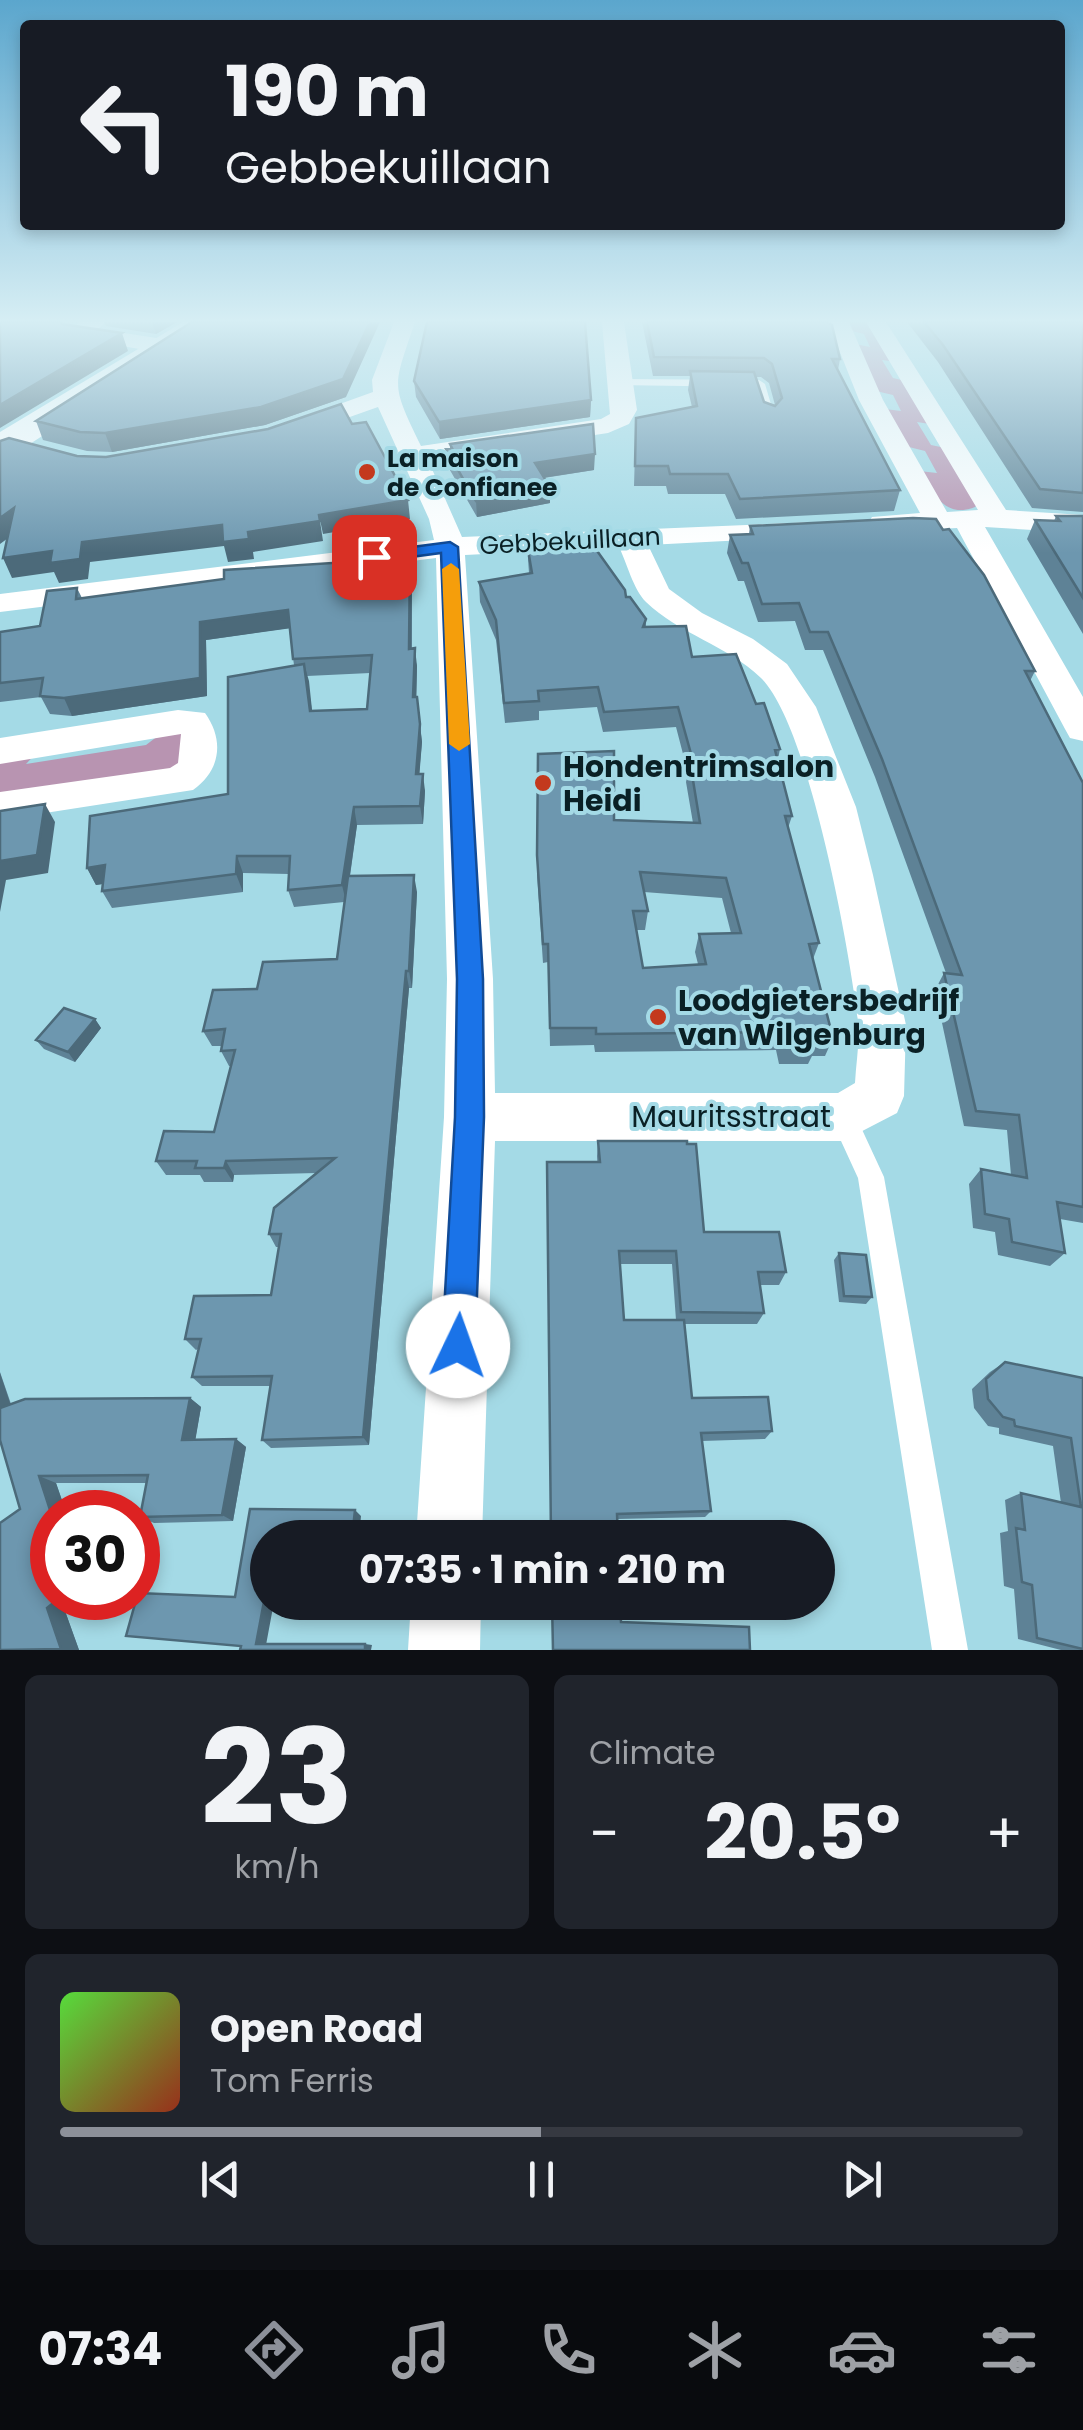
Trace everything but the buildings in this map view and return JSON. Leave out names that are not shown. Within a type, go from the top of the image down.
[{"type":"main road","points":[[4,445],[78,399]]},
{"type":"street","points":[[271,436],[376,399]]},
{"type":"street","points":[[386,399],[443,519],[450,547],[470,979],[470,1117],[451,1520]]},
{"type":"street","points":[[412,455],[608,426],[620,419],[625,410],[623,399]]},
{"type":"street","points":[[872,399],[967,519]]},
{"type":"street","points":[[912,399],[967,519],[1083,728]]},
{"type":"street","points":[[4,445],[46,453]]},
{"type":"street","name":"Gebbekuillaan","points":[[0,603],[450,547],[967,519],[1083,524]]},
{"type":"street","name":"Mauritsstraat","points":[[470,1117],[842,1117],[879,1096],[882,1025],[836,807],[798,706],[775,672],[741,646],[691,620],[656,594],[630,538]]},
{"type":"street","points":[[0,806],[179,780],[196,769],[199,732],[192,722],[178,722],[6,747]]},
{"type":"street","points":[[444,1650],[445,1620]]},
{"type":"lane","points":[[763,399],[769,418]]},
{"type":"lane","points":[[842,1117],[871,1177],[950,1650]]},
{"type":"shaded area","points":[[895,399],[920,399],[936,425],[917,422],[931,445],[950,449],[978,504],[975,507],[948,507],[930,488],[919,471],[937,473],[925,451],[905,446],[885,409],[901,411]]},
{"type":"shaded area","points":[[167,729],[184,730],[181,768],[0,798],[0,760],[41,748],[26,764],[146,745]]},
{"type":"slow traffic","points":[[451,569],[459,744]]},
{"type":"place","name":"La maison de Confianee","points":[[367,472]]},
{"type":"place","name":"Hondentrimsalon Heidi","points":[[543,783]]},
{"type":"place","name":"Loodgietersbedrijf van Wilgenburg","points":[[658,1017]]},
{"type":"route","points":[[374,557],[450,547],[470,979],[470,1117],[458,1346]]}]
